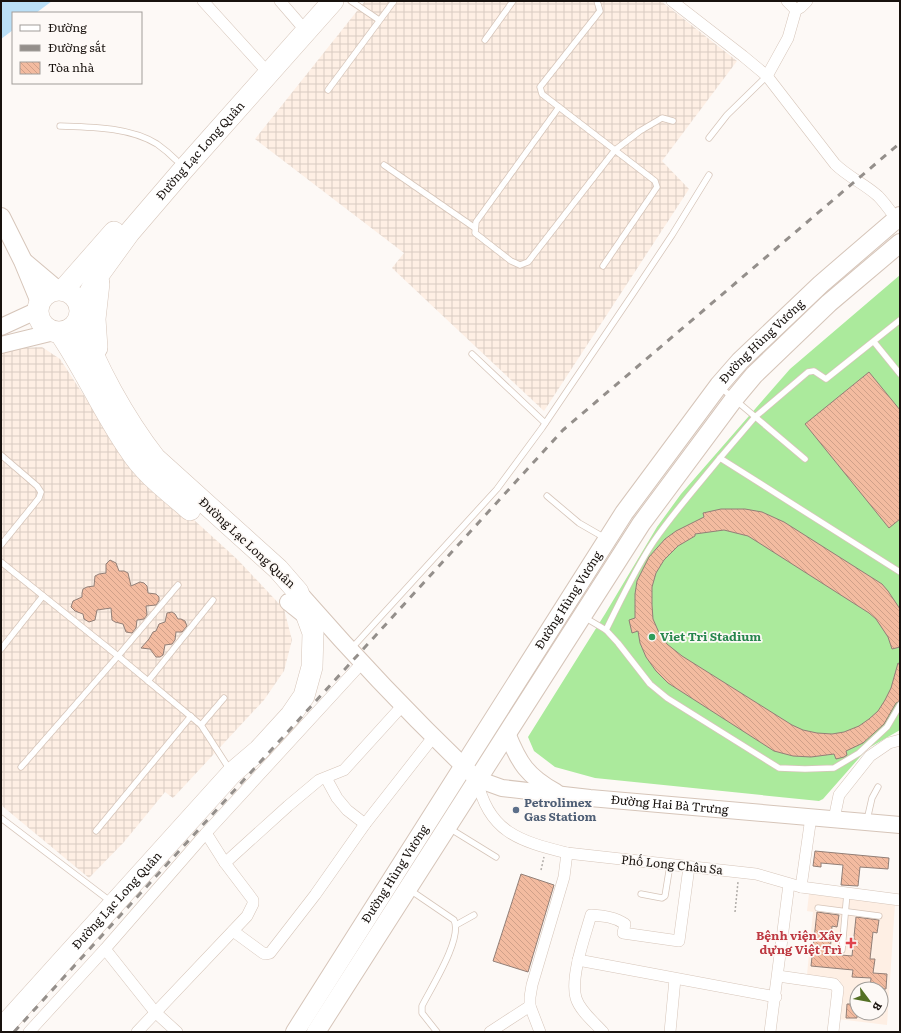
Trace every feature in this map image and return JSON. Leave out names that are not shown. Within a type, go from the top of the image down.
[{"type":"highway","name":"Đường Lạc Long Quân","points":[[1,1029],[232,773],[259,750],[292,715],[304,696],[312,667],[313,633],[307,617],[293,597],[278,569],[155,458],[141,440],[127,418],[87,342],[80,314],[100,273],[129,233],[262,66],[299,23],[315,1]]},
{"type":"highway","name":"Đường Lạc Long Quân","points":[[60,290],[176,160],[230,108],[333,1]]},
{"type":"highway","points":[[100,273],[95,319],[100,368]]},
{"type":"highway","points":[[60,290],[70,292],[75,297],[79,302],[80,314],[72,329],[57,332],[47,329],[38,317],[39,306],[47,294],[60,290]]},
{"type":"highway","name":"Đường Lạc Long Quân","points":[[57,332],[71,350],[115,427],[146,470],[269,581],[293,597],[300,637],[300,666],[292,690],[282,708],[251,742],[232,773]]},
{"type":"main road","points":[[1,216],[23,261],[39,306]]},
{"type":"main road","name":"Đường Hùng Vương","points":[[295,1032],[624,513],[719,386],[740,361],[821,284],[899,219]]},
{"type":"main road","name":"Đường Hùng Vương","points":[[316,1032],[641,524],[734,399],[754,375],[829,303],[900,243]]},
{"type":"main road","points":[[23,261],[60,290]]},
{"type":"street","points":[[203,1],[262,66]]},
{"type":"street","points":[[280,1],[299,23]]},
{"type":"street","points":[[672,1],[767,76],[835,164],[844,173],[879,197],[899,219]]},
{"type":"street","points":[[787,1],[796,10]]},
{"type":"street","points":[[767,76],[788,38],[796,10],[807,1]]},
{"type":"street","points":[[1,327],[39,306]]},
{"type":"street","points":[[1,345],[57,332]]},
{"type":"street","name":"Đường Hai Bà Trưng","points":[[293,597],[350,651],[477,779],[489,784],[502,788],[561,795],[900,825]]},
{"type":"street","name":"Đường Hai Bà Trưng","points":[[307,617],[350,651]]},
{"type":"street","points":[[29,1032],[105,949],[206,833],[362,663]]},
{"type":"street","points":[[226,863],[288,806],[319,780],[344,770],[403,705]]},
{"type":"street","points":[[507,733],[517,756],[529,773],[541,784],[561,795]]},
{"type":"street","points":[[232,931],[263,953],[270,953],[315,895],[365,824],[434,736]]},
{"type":"street","points":[[834,819],[839,795],[870,756],[888,743],[900,740]]},
{"type":"street","points":[[326,778],[337,798],[347,810],[365,824]]},
{"type":"street","name":"Phố Long Châu Sa","points":[[477,779],[484,804],[498,824],[524,840],[546,848],[567,853],[756,874],[801,887],[900,900]]},
{"type":"street","points":[[801,887],[811,817]]},
{"type":"street","points":[[137,1032],[247,916],[253,904],[253,900],[206,833]]},
{"type":"street","points":[[540,1032],[530,1006],[530,997],[532,985],[564,877],[567,853]]},
{"type":"street","points":[[603,1032],[581,1007],[576,997],[575,977],[578,960],[592,915],[605,916],[620,920],[625,924],[623,934],[679,941],[689,867]]},
{"type":"street","points":[[770,1032],[776,997],[789,884]]},
{"type":"street","points":[[105,949],[155,1012],[177,1032]]},
{"type":"street","points":[[578,960],[776,997]]},
{"type":"street","points":[[778,976],[834,984],[838,989],[833,1032]]},
{"type":"street","points":[[670,1032],[675,979]]},
{"type":"street","points":[[490,1032],[530,1006]]},
{"type":"lane","points":[[351,1],[379,20]]},
{"type":"lane","points":[[328,90],[394,1]]},
{"type":"lane","points":[[485,40],[513,1]]},
{"type":"lane","points":[[597,1],[600,11],[540,87],[542,94],[655,181],[657,187],[603,266]]},
{"type":"lane","points":[[709,138],[727,115],[767,76]]},
{"type":"lane","points":[[559,107],[476,222],[474,228],[475,233],[511,261],[520,265],[528,262],[614,150],[640,131],[662,118],[673,121]]},
{"type":"lane","points":[[60,126],[110,129],[142,136],[156,143],[176,160]]},
{"type":"lane","points":[[384,165],[474,228]]},
{"type":"lane","points":[[350,651],[497,489],[545,423],[672,235],[709,175]]},
{"type":"lane","points":[[606,630],[627,588],[654,542],[681,505],[755,417],[808,372],[814,371],[826,379],[900,320]]},
{"type":"lane","points":[[874,342],[900,374]]},
{"type":"lane","points":[[472,354],[545,423]]},
{"type":"lane","points":[[719,386],[804,459]]},
{"type":"lane","points":[[1,455],[37,486],[40,492],[39,498],[1,545]]},
{"type":"lane","points":[[720,458],[900,572]]},
{"type":"lane","points":[[547,496],[580,523],[607,539]]},
{"type":"lane","points":[[1,562],[201,725],[232,773]]},
{"type":"lane","points":[[21,767],[178,585]]},
{"type":"lane","points":[[1,649],[43,596]]},
{"type":"lane","points":[[148,681],[213,600]]},
{"type":"lane","points":[[582,616],[606,630],[650,684],[668,698],[779,768],[834,768],[859,753],[887,727],[900,705]]},
{"type":"lane","points":[[201,725],[224,698]]},
{"type":"lane","points":[[96,831],[191,716]]},
{"type":"lane","points":[[867,822],[872,798],[878,786]]},
{"type":"lane","points":[[1,818],[113,904]]},
{"type":"lane","points":[[447,826],[496,857]]},
{"type":"lane","points":[[641,894],[662,898],[665,896],[670,865]]},
{"type":"lane","points":[[408,888],[454,920],[456,925],[450,952],[422,1006],[422,1013],[437,1032]]},
{"type":"lane","points":[[842,950],[847,893]]},
{"type":"lane","points":[[818,908],[879,916]]},
{"type":"lane","points":[[456,925],[474,915]]},
{"type":"path","points":[[541,870],[546,848]]},
{"type":"path","points":[[735,912],[739,872]]},
{"type":"shaded area","points":[[365,1],[661,1],[737,61],[662,161],[689,189],[544,411],[392,268],[404,253],[255,139]]},
{"type":"shaded area","points":[[42,347],[60,359],[123,455],[238,560],[284,609],[292,640],[284,671],[264,700],[173,798],[165,792],[124,842],[89,878],[1,805],[1,352],[17,348]]},
{"type":"shaded area","name":"Bệnh viện Xây dựng Việt Trì","points":[[809,894],[895,904],[889,995],[889,981],[849,981],[849,1020],[838,1019],[840,980],[807,975],[813,912],[807,911]]},
{"type":"shaded area","name":"Bệnh viện Xây dựng Việt Trì","points":[[854,1021],[887,1021],[887,1025]]},
{"type":"green space","points":[[900,275],[900,730],[867,749],[823,799],[819,801],[595,778],[555,767],[534,751],[528,737],[605,614],[657,527],[681,494],[790,369]]},
{"type":"water","points":[[1,1],[52,1],[37,12],[12,12],[12,31],[1,39]]},
{"type":"building","points":[[869,372],[900,410],[900,519],[889,528],[805,424]]},
{"type":"building","name":"Viet Tri Stadium","points":[[721,509],[745,509],[762,512],[784,522],[882,584],[900,609],[900,647],[892,649],[888,637],[876,619],[869,613],[748,536],[724,530],[695,534],[695,536],[678,546],[664,560],[656,573],[652,587],[653,619],[660,635],[667,644],[682,656],[792,725],[803,730],[832,734],[844,732],[859,726],[878,711],[891,688],[898,663],[900,664],[900,701],[896,703],[884,724],[863,743],[846,751],[847,755],[844,757],[836,759],[834,754],[811,757],[793,756],[774,751],[668,683],[656,671],[646,657],[640,643],[638,631],[632,633],[629,620],[635,618],[635,594],[637,581],[649,557],[665,539],[676,531],[704,517],[703,513]]},
{"type":"building","points":[[110,560],[116,563],[119,571],[128,573],[131,586],[140,582],[144,583],[147,586],[148,593],[156,594],[159,597],[159,601],[156,605],[146,606],[147,615],[144,619],[137,620],[136,628],[132,633],[126,632],[123,624],[112,620],[111,608],[97,610],[95,620],[89,622],[84,619],[83,614],[75,611],[71,607],[73,601],[82,597],[83,589],[94,586],[95,576],[106,573],[106,564]]},
{"type":"building","points":[[172,612],[178,619],[185,621],[187,626],[182,632],[176,632],[175,640],[172,644],[165,645],[163,655],[156,657],[150,649],[141,648],[153,632],[156,631],[159,624],[165,622],[167,613]]},
{"type":"building","points":[[815,851],[889,858],[888,869],[860,867],[858,886],[841,885],[843,865],[821,863],[821,867],[813,866]]},
{"type":"building","points":[[521,874],[554,885],[528,972],[493,961]]},
{"type":"building","points":[[817,912],[839,915],[837,927],[832,926],[830,954],[852,956],[856,917],[879,920],[877,933],[873,932],[870,959],[875,959],[873,973],[887,974],[887,981],[871,981],[871,978],[852,977],[853,970],[811,966]]},
{"type":"building","points":[[847,1004],[849,1004],[849,1018],[846,1018]]},
{"type":"railway","points":[[14,1032],[563,430],[900,143]]},
{"type":"place","name":"Viet Tri Stadium","points":[[652,637]]},
{"type":"place","name":"Petrolimex Gas Statiom","points":[[516,810]]},
{"type":"place","name":"Bệnh viện Xây dựng Việt Trì","points":[[851,943]]}]
